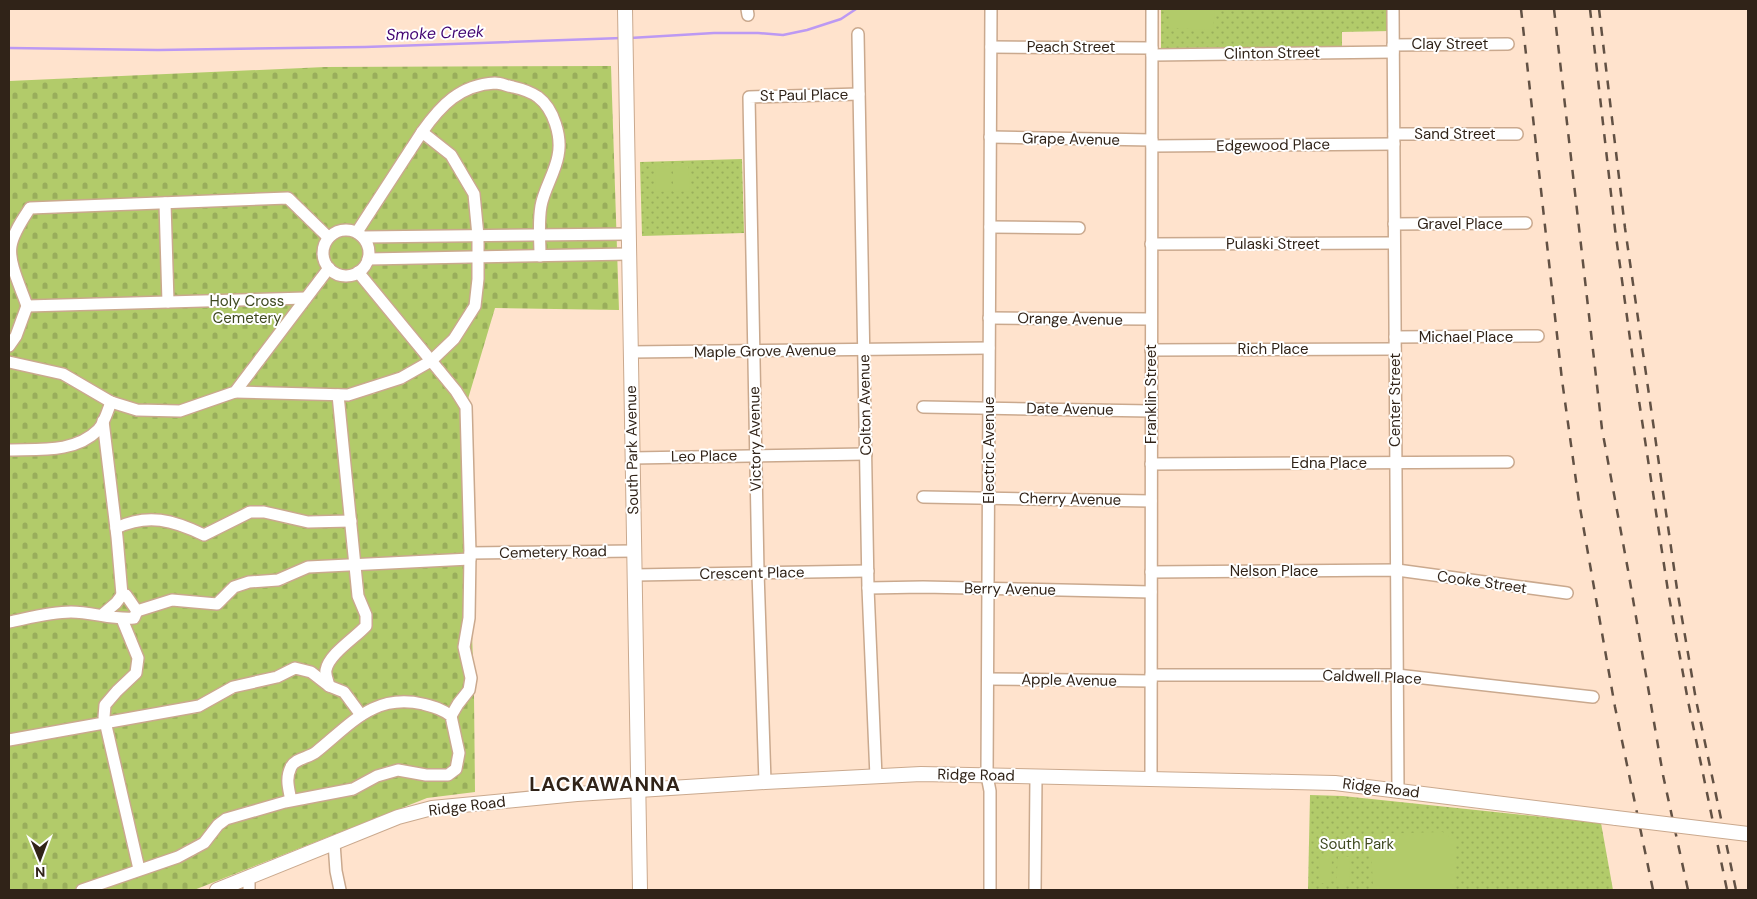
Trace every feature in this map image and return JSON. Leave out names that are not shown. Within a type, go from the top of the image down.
[{"type":"main road","name":"South Park Avenue","points":[[625,13],[640,890]]},
{"type":"main road","name":"Ridge Road","points":[[217,890],[249,883],[334,842],[398,817],[432,808],[574,794],[921,774],[1335,783],[1748,834]]},
{"type":"street","name":"Electric Avenue","points":[[990,890],[990,791],[987,776],[991,9]]},
{"type":"street","name":"Franklin Street","points":[[1151,779],[1152,9]]},
{"type":"street","name":"Center Street","points":[[1393,9],[1398,790]]},
{"type":"street","name":"Colton Avenue","points":[[858,34],[868,588],[876,777]]},
{"type":"street","name":"Clay Street","points":[[1393,48],[1508,44]]},
{"type":"street","name":"Peach Street","points":[[991,47],[1152,51]]},
{"type":"street","name":"Clinton Street","points":[[1152,51],[1393,48]]},
{"type":"street","points":[[360,235],[422,132],[438,110],[469,88],[498,83],[524,90],[538,98],[550,112],[558,134],[559,155],[542,200],[539,235],[540,256]]},
{"type":"street","name":"St Paul Place","points":[[749,97],[859,94]]},
{"type":"street","name":"Victory Avenue","points":[[749,97],[758,572],[765,782]]},
{"type":"street","points":[[9,362],[63,374],[111,402],[137,410],[180,411],[235,392],[348,396],[401,378],[430,361],[454,339],[475,306],[478,279],[479,257],[474,194],[451,155],[422,132]]},
{"type":"street","name":"Sand Street","points":[[1394,139],[1517,134]]},
{"type":"street","name":"Grape Avenue","points":[[990,138],[1152,143]]},
{"type":"street","name":"Edgewood Place","points":[[1152,143],[1394,139]]},
{"type":"street","points":[[9,346],[16,336],[26,306],[21,288],[12,273],[10,248],[20,224],[30,208],[288,198],[328,237]]},
{"type":"street","points":[[165,203],[168,302]]},
{"type":"street","name":"Gravel Place","points":[[1394,224],[1526,223]]},
{"type":"street","points":[[990,227],[1078,228]]},
{"type":"street","points":[[360,235],[368,244],[368,259],[364,266],[358,272],[351,275],[342,276],[334,273],[324,262],[322,254],[324,244],[328,237],[336,231],[344,229],[360,235],[628,234]]},
{"type":"street","name":"Pulaski Street","points":[[1151,244],[1394,243]]},
{"type":"street","points":[[368,259],[628,254]]},
{"type":"street","points":[[235,392],[329,268]]},
{"type":"street","points":[[82,890],[193,850],[204,842],[218,825],[226,819],[291,801],[353,789],[377,776],[398,770],[426,775],[448,775],[456,770],[459,753],[452,716],[458,704],[469,690],[471,678],[464,647],[469,618],[470,555],[466,407],[456,390],[358,272]]},
{"type":"street","points":[[26,306],[306,298]]},
{"type":"street","name":"Orange Avenue","points":[[989,318],[1151,320]]},
{"type":"street","name":"Michael Place","points":[[1395,343],[1538,336]]},
{"type":"street","name":"Rich Place","points":[[1151,350],[1395,343]]},
{"type":"street","name":"Maple Grove Avenue","points":[[630,352],[989,348]]},
{"type":"street","points":[[329,686],[326,672],[328,663],[366,626],[366,615],[358,596],[338,395]]},
{"type":"street","points":[[9,450],[63,447],[77,444],[99,430],[111,402]]},
{"type":"street","name":"Date Avenue","points":[[923,407],[1151,411]]},
{"type":"street","points":[[102,615],[122,595],[103,421]]},
{"type":"street","name":"Leo Place","points":[[632,458],[866,454]]},
{"type":"street","name":"Edna Place","points":[[1151,464],[1508,462]]},
{"type":"street","name":"Cherry Avenue","points":[[923,497],[1151,500]]},
{"type":"street","points":[[116,528],[141,519],[163,520],[204,534],[250,512],[264,512],[308,522],[351,521]]},
{"type":"street","name":"Cemetery Road","points":[[131,616],[172,600],[217,604],[234,587],[249,582],[278,580],[308,568],[343,565],[356,566],[470,555],[634,551]]},
{"type":"street","name":"Nelson Place","points":[[1151,572],[1396,570]]},
{"type":"street","name":"Cooke Street","points":[[1396,570],[1567,593]]},
{"type":"street","name":"Crescent Place","points":[[635,575],[868,571]]},
{"type":"street","name":"Berry Avenue","points":[[868,588],[988,588],[1151,592]]},
{"type":"street","points":[[122,595],[126,595],[133,602],[129,632],[138,658],[136,673],[105,705],[105,723],[140,869]]},
{"type":"street","points":[[9,622],[54,613],[72,612],[131,616]]},
{"type":"street","points":[[9,740],[199,706],[233,687],[277,677],[295,668],[311,672],[329,686],[344,692],[361,715]]},
{"type":"street","name":"Caldwell Place","points":[[1151,678],[1397,675],[1593,697]]},
{"type":"street","name":"Apple Avenue","points":[[988,679],[1151,678]]},
{"type":"street","points":[[291,801],[287,778],[291,765],[314,754],[352,720],[361,715],[398,701],[410,701],[442,709],[452,716]]},
{"type":"street","points":[[1035,890],[1036,777]]},
{"type":"street","points":[[334,842],[336,871],[340,890]]},
{"type":"green space","points":[[1161,9],[1390,9],[1390,31],[1342,32],[1342,47],[1161,48]]},
{"type":"green space","points":[[1170,9],[1215,9],[1213,30],[1170,28]]},
{"type":"green space","name":"Holy Cross Cemetery","points":[[611,66],[619,310],[495,308],[465,409],[474,696],[475,792],[427,798],[194,890],[9,890],[9,81],[325,67]]},
{"type":"green space","points":[[742,159],[744,233],[642,236],[640,162]]},
{"type":"green space","points":[[655,163],[670,163],[671,191],[656,192]]},
{"type":"green space","points":[[673,163],[688,163],[690,191],[673,192]]},
{"type":"green space","name":"South Park","points":[[1310,795],[1343,796],[1601,823],[1613,890],[1308,890]]},
{"type":"green space","points":[[1443,832],[1456,842],[1455,890],[1377,890],[1373,885],[1370,834]]},
{"type":"green space","points":[[1320,856],[1332,856],[1331,883],[1319,883]]},
{"type":"green space","points":[[1338,857],[1350,857],[1349,884],[1336,884]]},
{"type":"waterway","name":"Smoke Creek","points":[[630,38],[714,33],[783,35],[807,30],[841,19],[856,9]]},
{"type":"waterway","name":"Smoke Creek","points":[[9,48],[158,50],[365,47],[622,38]]},
{"type":"railway","points":[[1521,9],[1562,380],[1579,502],[1615,707],[1653,890]]},
{"type":"railway","points":[[1554,9],[1602,429],[1663,775],[1688,890]]},
{"type":"railway","points":[[1590,9],[1615,229],[1668,591],[1688,701],[1727,890]]},
{"type":"railway","points":[[1599,9],[1625,228],[1677,589],[1696,700],[1736,890]]},
{"type":"district","name":"LACKAWANNA","points":[[605,784]]}]
